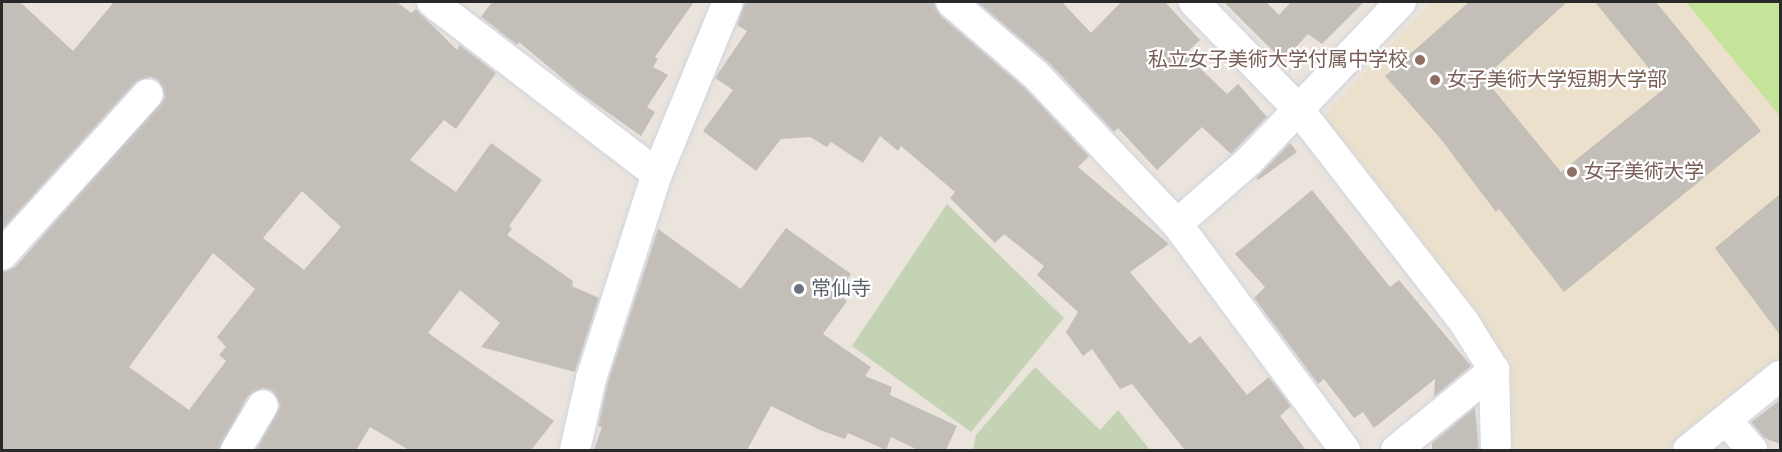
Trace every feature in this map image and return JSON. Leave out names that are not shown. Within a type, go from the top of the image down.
[{"type":"street","points":[[432,2],[657,174]]},
{"type":"street","points":[[575,450],[588,390],[657,174],[728,2]]},
{"type":"street","points":[[951,2],[1037,76],[1177,224],[1345,450]]},
{"type":"street","points":[[1194,2],[1299,110],[1464,322],[1494,370],[1496,450]]},
{"type":"street","points":[[1177,224],[1249,160],[1401,2]]},
{"type":"street","points":[[2,255],[148,94]]},
{"type":"street","points":[[1396,450],[1494,370]]},
{"type":"street","points":[[1688,450],[1780,375]]},
{"type":"street","points":[[236,450],[262,405]]},
{"type":"street","points":[[1726,420],[1752,450]]},
{"type":"shaded area","name":"女子美術大学","points":[[1431,2],[1780,2],[1780,357],[1665,450],[1511,450],[1505,371],[1322,118]]},
{"type":"green space","points":[[1686,2],[1780,2],[1780,116]]},
{"type":"green space","points":[[947,204],[1064,318],[971,432],[852,346]]},
{"type":"green space","points":[[1035,367],[1100,430],[1118,410],[1150,450],[973,450],[976,435]]},
{"type":"building","points":[[2,2],[20,2],[73,51],[114,2],[397,2],[411,13],[416,9],[457,50],[460,45],[496,73],[456,129],[444,120],[410,160],[456,192],[491,143],[542,180],[509,226],[512,229],[507,235],[573,281],[572,286],[599,298],[575,372],[481,347],[500,323],[460,290],[428,333],[554,421],[531,450],[409,450],[370,427],[356,450],[256,450],[280,406],[272,391],[263,388],[248,396],[219,450],[2,450],[2,272],[15,267],[165,97],[159,81],[151,77],[136,82],[2,230]],"holes":[[[302,191],[341,227],[304,270],[263,238]],[[213,253],[255,289],[217,337],[226,347],[219,355],[226,361],[189,410],[129,367]]]},
{"type":"building","points":[[492,2],[694,2],[655,57],[658,59],[653,67],[668,75],[647,107],[655,112],[641,136],[580,93],[519,42],[517,45],[481,17]]},
{"type":"building","points":[[745,2],[934,2],[940,15],[1025,88],[1089,156],[1078,167],[1169,244],[1130,272],[1190,344],[1200,336],[1247,395],[1269,377],[1291,406],[1280,416],[1306,450],[1185,450],[1132,384],[1120,389],[1092,349],[1083,356],[1066,332],[1078,312],[1037,275],[1044,266],[1004,234],[995,243],[950,198],[955,192],[901,146],[898,151],[880,136],[863,163],[831,142],[827,147],[810,137],[781,139],[756,171],[703,131],[733,90],[715,78],[747,31],[737,25]]},
{"type":"building","points":[[977,2],[1062,2],[1091,33],[1121,2],[1165,2],[1200,40],[1185,54],[1227,94],[1238,84],[1267,117],[1231,154],[1202,127],[1157,170],[1118,128],[1114,132],[1050,64]]},
{"type":"building","points":[[1224,2],[1266,2],[1279,15],[1291,2],[1364,2],[1322,44],[1308,34],[1283,61]]},
{"type":"building","points":[[1469,2],[1567,2],[1484,78],[1561,172],[1665,88],[1595,2],[1656,2],[1761,131],[1564,292],[1499,209],[1496,212],[1440,138],[1385,76]]},
{"type":"building","points":[[1290,143],[1297,152],[1258,180],[1256,178]]},
{"type":"building","points":[[1312,190],[1390,287],[1399,280],[1471,366],[1434,397],[1435,379],[1374,428],[1363,412],[1354,418],[1324,379],[1318,384],[1254,298],[1265,287],[1235,254]]},
{"type":"building","points":[[1780,194],[1780,335],[1715,248]]},
{"type":"building","points":[[786,228],[851,274],[837,294],[847,301],[823,334],[871,367],[865,376],[892,387],[890,395],[957,426],[946,450],[918,450],[891,437],[886,450],[848,433],[845,439],[820,430],[771,406],[747,450],[594,450],[602,427],[598,426],[608,381],[658,229],[741,289]]},
{"type":"building","points":[[1780,400],[1780,444],[1764,438],[1751,422]]},
{"type":"building","points":[[1475,407],[1479,450],[1432,450],[1432,443]]},
{"type":"place","name":"私立女子美術大学付属中学校","points":[[1420,60]]},
{"type":"place","name":"女子美術大学短期大学部","points":[[1435,80]]},
{"type":"place","name":"女子美術大学","points":[[1572,172]]},
{"type":"place","name":"常仙寺","points":[[799,289]]}]
